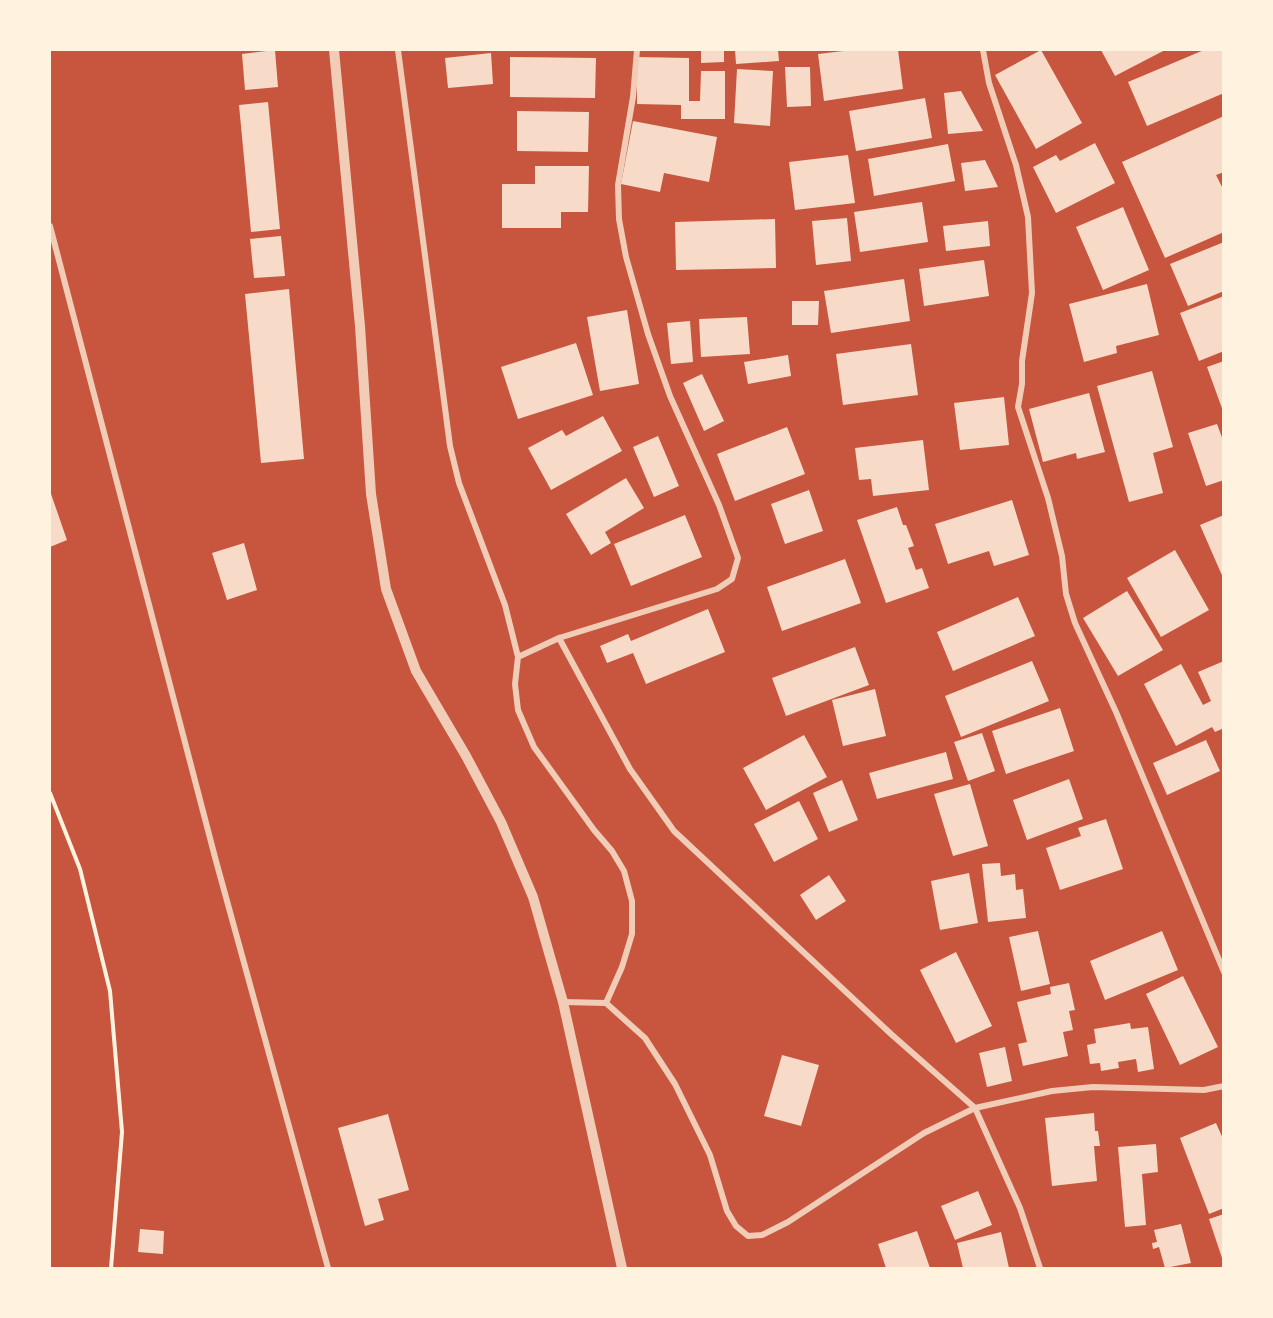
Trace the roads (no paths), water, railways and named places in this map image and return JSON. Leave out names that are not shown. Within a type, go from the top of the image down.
[{"type":"street","points":[[334,50],[360,326],[371,494],[386,588],[416,671],[466,756],[501,822],[533,897],[563,1002],[622,1269]]},
{"type":"street","points":[[398,50],[450,446],[459,483],[505,605],[518,657],[515,684],[518,710],[534,747],[594,830],[612,851],[624,871],[632,901],[632,934],[622,967],[606,1003]]},
{"type":"street","points":[[518,657],[559,638],[717,589],[732,579],[738,558],[719,505],[670,396],[648,334],[626,257],[619,219],[618,185],[621,156],[633,97],[637,50]]},
{"type":"street","points":[[983,50],[989,83],[1017,165],[1028,217],[1032,293],[1018,407],[1048,498],[1062,556],[1066,594],[1075,623],[1116,712],[1224,972]]},
{"type":"street","points":[[50,226],[216,861],[328,1269]]},
{"type":"street","points":[[559,638],[630,769],[674,831],[882,1025],[975,1108],[1020,1208],[1040,1269]]},
{"type":"street","points":[[563,1002],[606,1003],[645,1038],[675,1084],[710,1155],[727,1211],[736,1226],[748,1236],[762,1235],[788,1222],[924,1133],[975,1108],[1052,1091],[1093,1087],[1204,1090],[1224,1086]]}]
